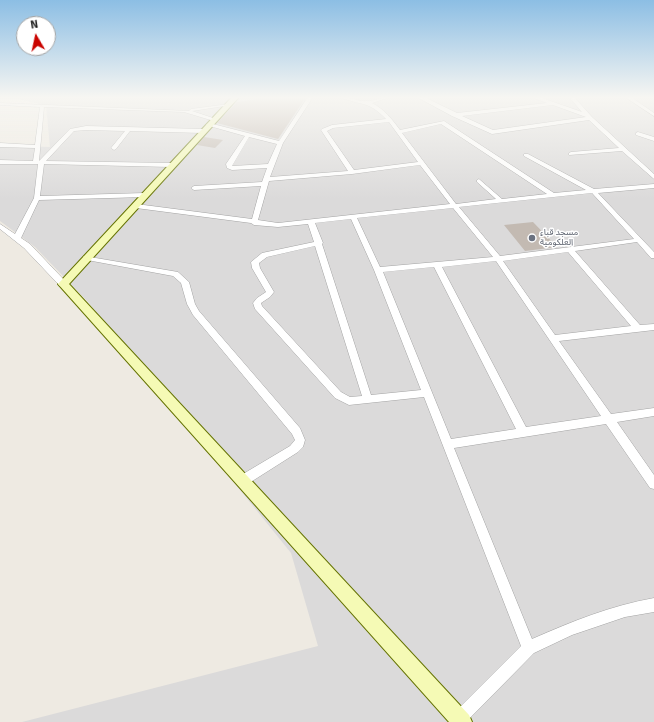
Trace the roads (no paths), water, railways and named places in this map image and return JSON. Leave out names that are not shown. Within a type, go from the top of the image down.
[{"type":"street","points":[[17,238],[37,198],[40,131]]},
{"type":"street","points":[[39,163],[71,131]]},
{"type":"street","points":[[114,148],[129,131]]},
{"type":"street","points":[[63,284],[204,131]]},
{"type":"street","points":[[229,131],[280,143]]},
{"type":"street","points":[[254,223],[270,166],[280,143],[288,131]]},
{"type":"street","points":[[324,131],[352,172]]},
{"type":"street","points":[[405,131],[400,132],[421,163],[498,259],[654,484]]},
{"type":"street","points":[[455,131],[553,195]]},
{"type":"street","points":[[489,131],[496,132],[504,131]]},
{"type":"street","points":[[603,131],[654,177]]},
{"type":"street","points":[[638,134],[654,138]]},
{"type":"street","points":[[248,135],[229,164],[229,167],[270,166]]},
{"type":"street","points":[[0,145],[38,147]]},
{"type":"street","points":[[571,154],[622,149]]},
{"type":"street","points":[[526,155],[594,192],[654,256]]},
{"type":"street","points":[[0,162],[172,165]]},
{"type":"street","points":[[194,188],[265,182],[421,163]]},
{"type":"street","points":[[478,181],[501,201]]},
{"type":"street","points":[[136,206],[254,223],[278,225],[553,195],[654,186]]},
{"type":"street","points":[[37,198],[145,195]]},
{"type":"street","points":[[353,217],[378,270],[529,648]]},
{"type":"street","points":[[312,222],[368,400]]},
{"type":"street","points":[[0,226],[27,246],[63,284],[460,720],[529,648],[570,629],[625,610],[654,604]]},
{"type":"street","points":[[378,270],[498,259],[640,240]]},
{"type":"street","points":[[319,243],[265,255],[255,262],[256,268],[270,292],[267,296],[258,300],[257,304],[341,398],[349,401],[368,400],[427,393]]},
{"type":"street","points":[[570,250],[638,329]]},
{"type":"street","points":[[87,258],[167,272],[180,276],[185,282],[191,304],[196,313],[296,431],[300,440],[299,444],[294,449],[242,481]]},
{"type":"street","points":[[437,265],[523,432]]},
{"type":"street","points":[[554,338],[654,327]]},
{"type":"street","points":[[448,444],[654,412]]},
{"type":"place","name":"مسجد قباء العلكومية","points":[[532,238]]}]
